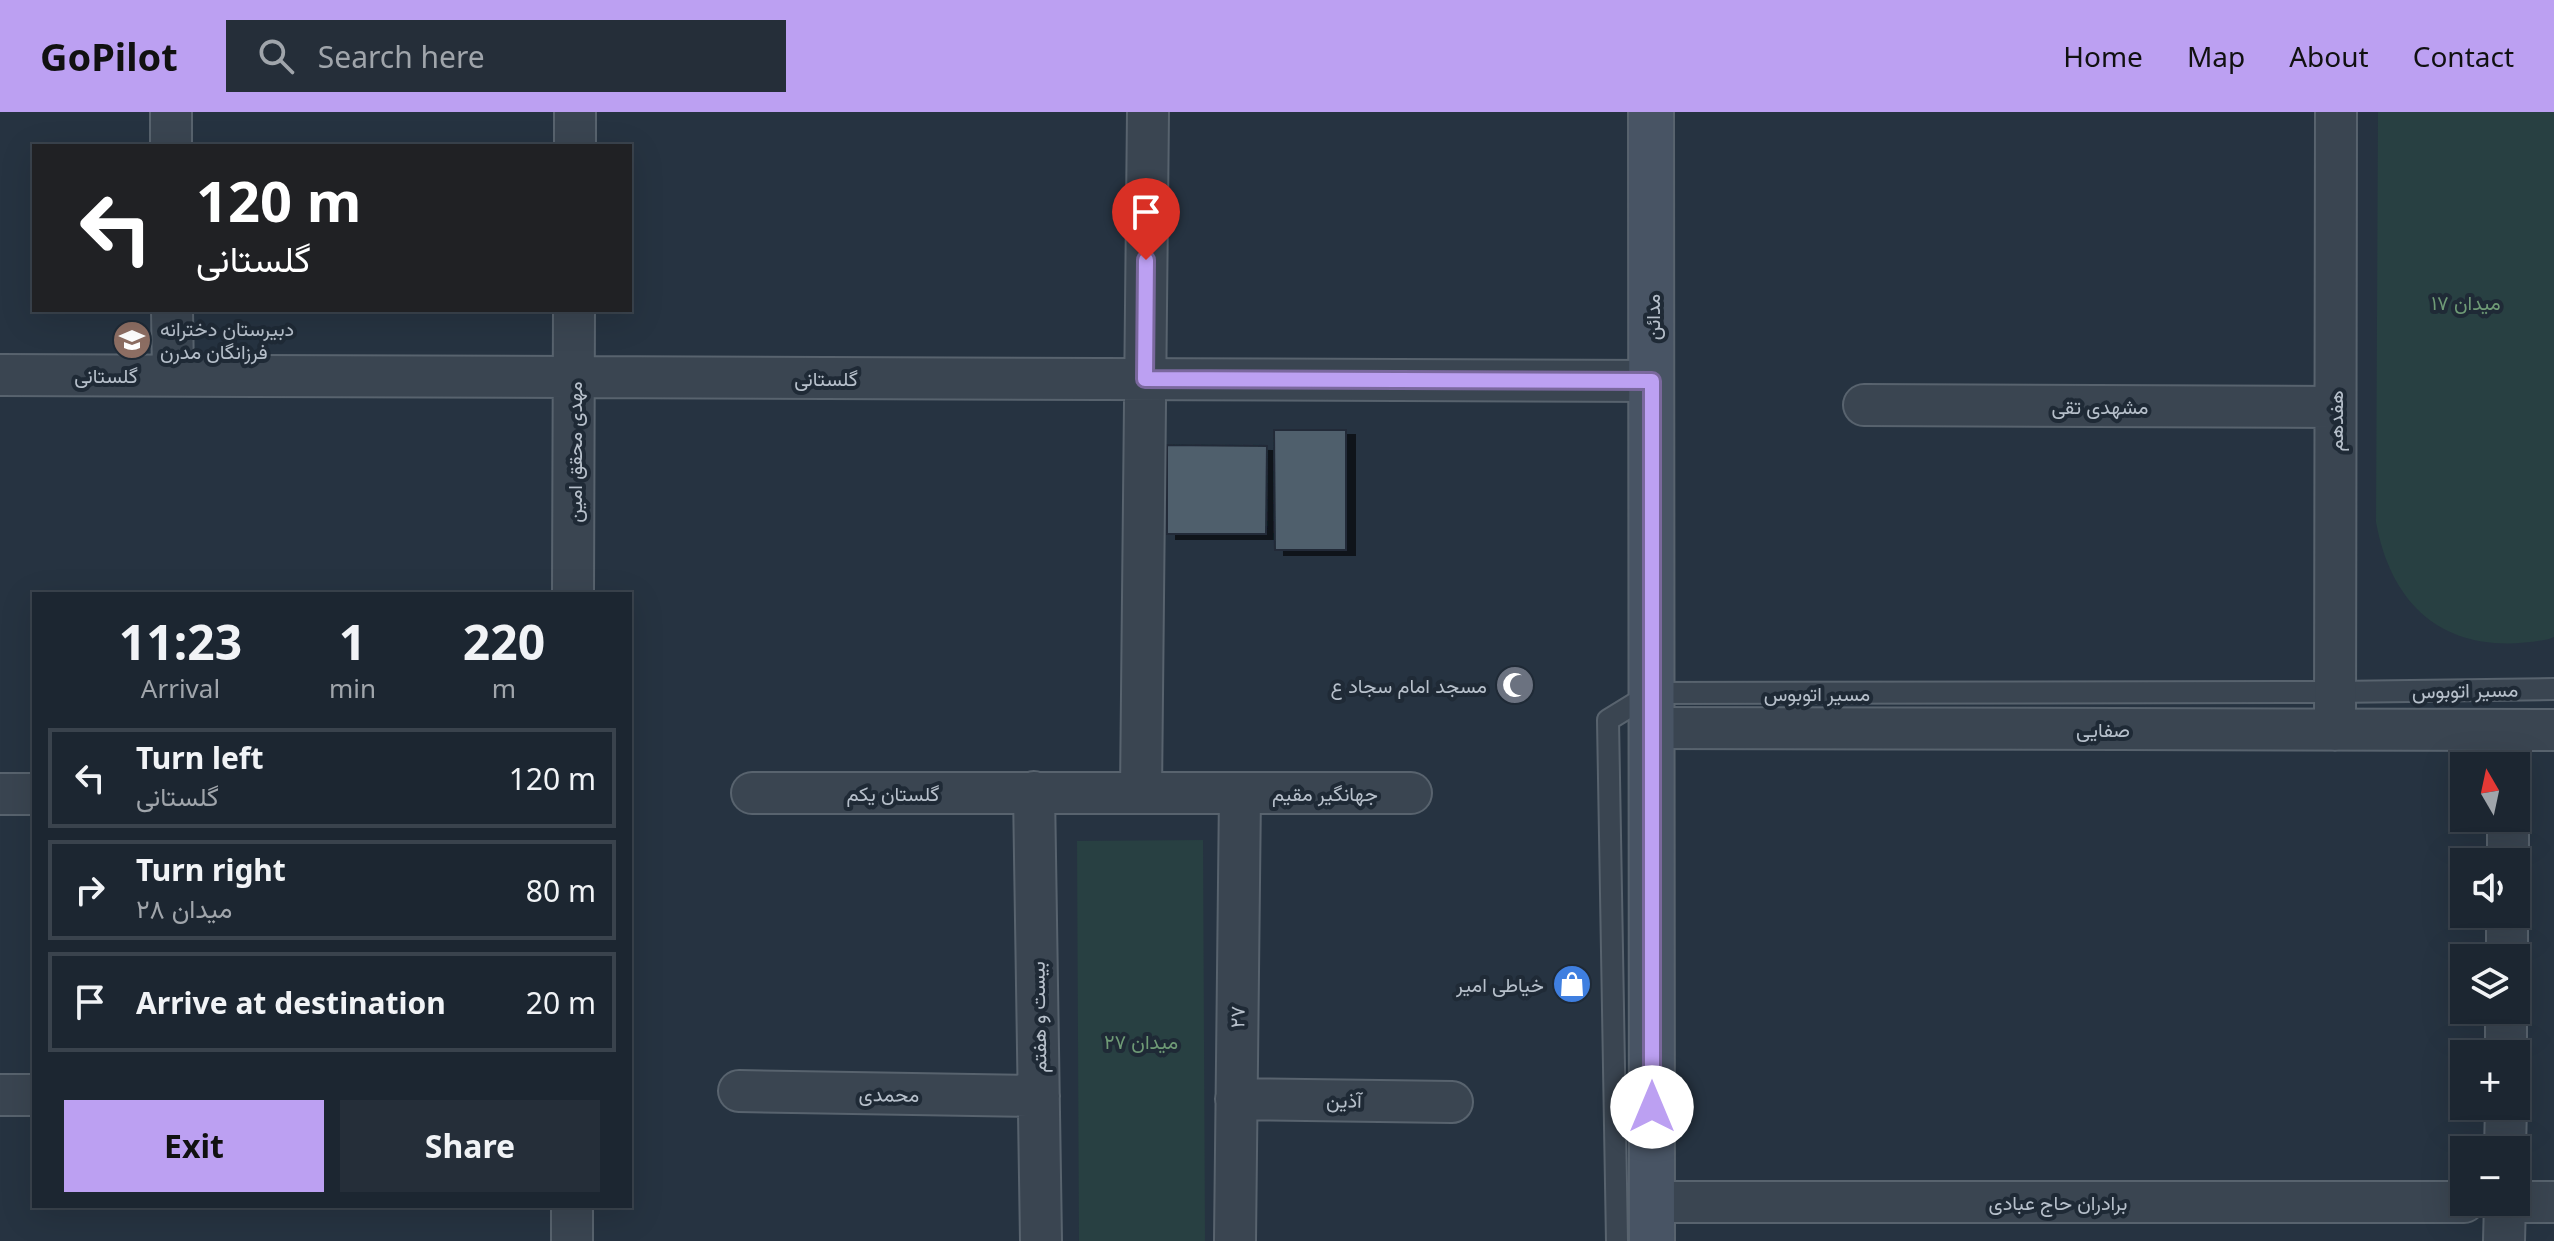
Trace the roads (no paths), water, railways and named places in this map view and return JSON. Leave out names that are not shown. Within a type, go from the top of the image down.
[{"type":"main road","name":"مدائن","points":[[1651,112],[1652,1221]]},
{"type":"street","points":[[171,112],[171,144]]},
{"type":"street","points":[[575,112],[575,144]]},
{"type":"street","points":[[1141,792],[1148,112]]},
{"type":"street","name":"هفدهم","points":[[2335,711],[2336,112]]},
{"type":"street","points":[[172,312],[173,375]]},
{"type":"street","name":"مهدی محقق امین","points":[[573,592],[574,312]]},
{"type":"street","name":"گلستانی","points":[[0,375],[1652,381]]},
{"type":"street","name":"مشهدی تقی","points":[[1864,405],[2335,407]]},
{"type":"street","name":"صفایی","points":[[1652,711],[2335,711],[2509,748],[2554,730]]},
{"type":"street","name":"بیست و هفتم","points":[[1034,792],[1041,1241]]},
{"type":"street","name":"گلستان یکم","points":[[752,793],[1141,792]]},
{"type":"street","name":"جهانگیر مقیم","points":[[1141,792],[1411,793]]},
{"type":"street","name":"۲۷","points":[[1235,1241],[1240,793]]},
{"type":"street","points":[[0,794],[32,794]]},
{"type":"street","name":"محمدی","points":[[739,1091],[1039,1096]]},
{"type":"street","points":[[0,1095],[32,1095]]},
{"type":"street","name":"آذین","points":[[1236,1099],[1452,1102]]},
{"type":"street","name":"برادران حاج عبادی","points":[[1652,1221],[2450,1202]]},
{"type":"street","points":[[2530,1202],[2554,1202]]},
{"type":"street","points":[[572,1208],[572,1241]]},
{"type":"street","points":[[2504,1241],[2505,1216]]},
{"type":"lane","name":"مسیر اتوبوس","points":[[2335,711],[2554,689]]},
{"type":"lane","points":[[1617,1241],[1608,720],[1652,711]]},
{"type":"place","name":"دبیرستان دخترانه فرزانگان مدرن","points":[[132,340]]},
{"type":"place","name":"مسجد امام سجاد ع","points":[[1515,685]]},
{"type":"place","name":"خیاطی امیر","points":[[1572,984]]},
{"type":"park label","name":"میدان ۱۷","points":[[2466,302]]},
{"type":"park label","name":"میدان ۲۷","points":[[1141,1041]]}]
